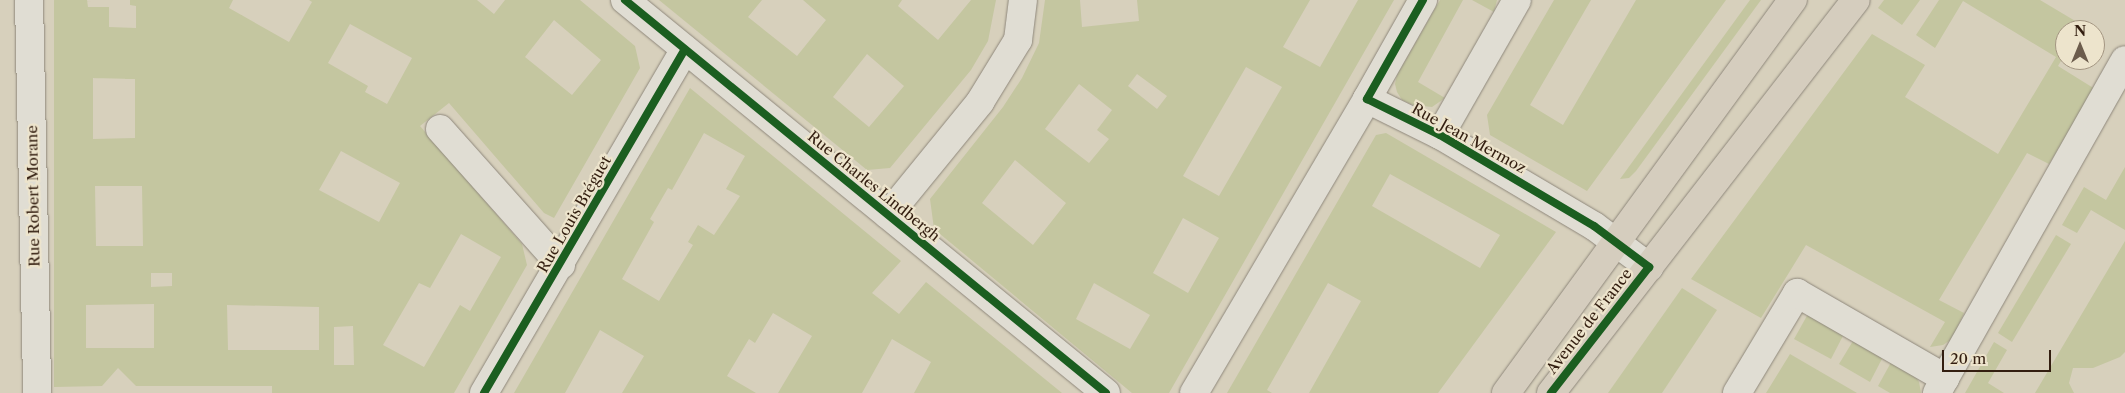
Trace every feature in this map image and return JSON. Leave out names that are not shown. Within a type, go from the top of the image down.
[{"type":"main road","name":"Avenue de France","points":[[1506,393],[1793,0]]},
{"type":"main road","name":"Avenue de France","points":[[1551,393],[1856,0]]},
{"type":"street","name":"Rue Robert Morane","points":[[29,0],[37,393]]},
{"type":"street","name":"Rue Charles Lindbergh","points":[[625,0],[1106,393]]},
{"type":"street","points":[[888,215],[980,102],[1018,40],[1023,0]]},
{"type":"street","points":[[1194,393],[1423,0]]},
{"type":"street","name":"Rue Jean Mermoz","points":[[1440,135],[1517,0]]},
{"type":"street","name":"Rue Louis Bréguet","points":[[484,393],[685,49]]},
{"type":"street","points":[[1737,393],[1798,293],[1941,386],[2125,60]]},
{"type":"street","name":"Rue Jean Mermoz","points":[[1367,99],[1440,135],[1616,241],[1648,267]]},
{"type":"street","points":[[440,129],[560,265]]},
{"type":"green space","points":[[54,0],[87,0],[88,7],[109,7],[109,27],[136,28],[136,6],[130,5],[130,0],[233,0],[229,8],[289,42],[312,2],[309,0],[477,0],[494,14],[505,0],[580,0],[635,46],[640,68],[554,218],[544,213],[449,103],[420,126],[522,244],[527,265],[454,393],[272,393],[272,386],[136,386],[118,368],[102,386],[54,387]],"holes":[[[554,20],[601,60],[572,95],[525,57]],[[350,24],[412,58],[387,104],[365,92],[368,86],[328,63]],[[93,78],[135,79],[135,138],[93,139]],[[341,151],[400,183],[379,222],[319,190]],[[95,186],[142,186],[143,246],[96,246]],[[461,234],[501,257],[470,311],[460,305],[424,367],[383,345],[419,283],[430,288]],[[151,273],[172,273],[172,286],[151,287]],[[154,304],[154,348],[86,348],[86,305]],[[227,305],[319,307],[319,350],[228,350]],[[353,326],[354,365],[334,365],[334,327]]]},
{"type":"green space","points":[[659,0],[762,0],[748,17],[797,56],[826,20],[803,0],[902,0],[898,6],[938,40],[971,0],[996,0],[988,41],[971,70],[890,168],[867,170]],"holes":[[[867,54],[904,86],[869,127],[833,97]]]},
{"type":"green space","points":[[1045,0],[1080,0],[1082,27],[1139,21],[1137,0],[1310,0],[1283,47],[1320,67],[1358,0],[1394,0],[1169,393],[1132,393],[934,229],[930,199],[1003,107],[1022,78],[1039,43]],"holes":[[[1246,67],[1282,87],[1219,196],[1183,176]],[[1137,74],[1167,96],[1157,109],[1128,86]],[[1079,84],[1112,110],[1097,130],[1109,139],[1089,163],[1045,129]],[[1015,160],[1066,203],[1033,245],[982,203]],[[1183,218],[1219,238],[1188,293],[1153,273]],[[1094,283],[1150,315],[1130,349],[1076,319]]]},
{"type":"green space","points":[[1440,0],[1463,0],[1418,82],[1445,98],[1432,107],[1413,105],[1402,100],[1397,92],[1395,84],[1397,75]]},
{"type":"green space","points":[[1472,0],[1497,0],[1494,12]]},
{"type":"green space","points":[[1554,0],[1591,0],[1530,105],[1563,125],[1636,0],[1726,0],[1587,191],[1490,135],[1487,115]]},
{"type":"green space","points":[[1750,0],[1761,0],[1636,171],[1629,178],[1620,179]]},
{"type":"green space","points":[[1884,0],[1920,0],[1902,25],[1878,8]]},
{"type":"green space","points":[[1939,0],[2040,0],[2074,20],[2055,20],[2055,56],[1963,1],[1935,48],[1916,35]]},
{"type":"green space","points":[[1872,34],[1925,65],[1905,97],[1998,154],[2055,59],[2055,70],[2064,70],[2095,89],[2049,164],[2027,153],[1939,300],[1964,313],[1952,339],[1943,345],[1930,347],[1945,322],[1806,245],[1761,318],[1691,279]]},
{"type":"green space","points":[[690,88],[901,261],[872,293],[899,314],[926,282],[1062,393],[914,393],[931,362],[892,339],[862,393],[778,393],[812,336],[773,313],[755,343],[749,339],[727,376],[756,393],[622,393],[644,356],[600,330],[565,393],[514,393]],"holes":[[[704,133],[745,156],[726,189],[740,196],[714,235],[698,225],[688,242],[693,245],[659,301],[622,279],[654,222],[650,219],[668,188],[672,190]]]},
{"type":"green space","points":[[1386,133],[1556,232],[1438,393],[1309,393],[1361,301],[1328,283],[1267,390],[1272,393],[1227,393],[1376,135]],"holes":[[[1390,174],[1500,235],[1480,268],[1372,206]]]},
{"type":"green space","points":[[2125,167],[2125,230],[2091,210],[2077,233],[2062,225],[2084,187],[2106,200]]},
{"type":"green space","points":[[2056,235],[2071,244],[2012,342],[1998,333]]},
{"type":"green space","points":[[2125,241],[2125,352],[2120,357],[2093,368],[2073,368],[2069,383],[2074,393],[2035,393]]},
{"type":"green space","points":[[1682,288],[1717,310],[1662,393],[1608,393]]},
{"type":"green space","points":[[1808,314],[1846,330],[1831,359],[1794,339]]},
{"type":"green space","points":[[1856,336],[1885,353],[1870,382],[1839,364]]},
{"type":"green space","points":[[1994,342],[2007,350],[1988,383],[2004,393],[1965,393]]},
{"type":"green space","points":[[1790,354],[1857,393],[1766,393]]},
{"type":"green space","points":[[1894,357],[1911,368],[1919,382],[1921,393],[1890,393],[1878,386]]},
{"type":"cycle path","points":[[625,0],[1106,393]]},
{"type":"cycle path","points":[[1423,0],[1367,99],[1440,135],[1594,226],[1649,267],[1551,393]]},
{"type":"cycle path","points":[[484,393],[685,49]]}]
